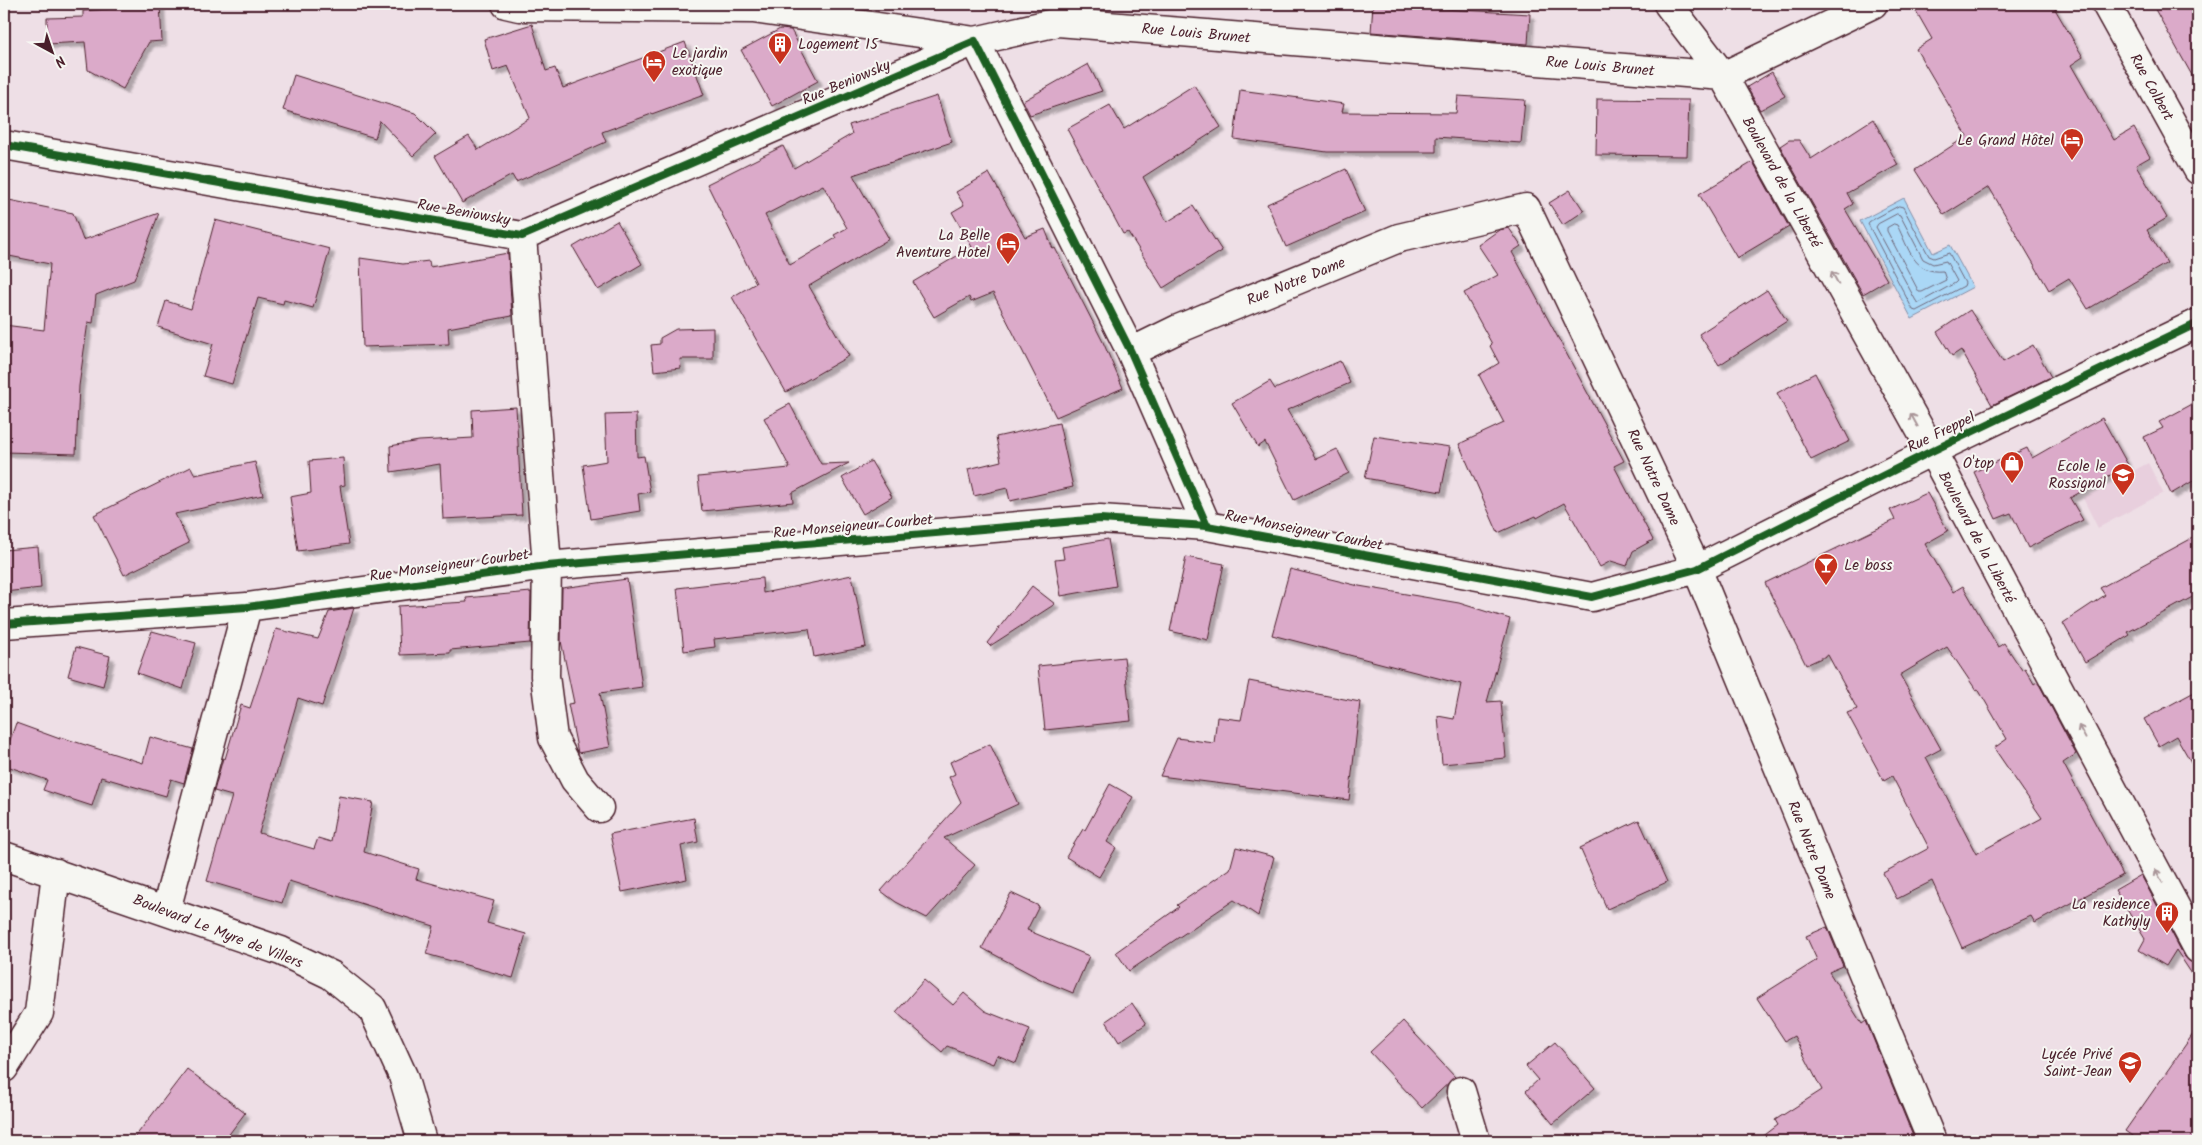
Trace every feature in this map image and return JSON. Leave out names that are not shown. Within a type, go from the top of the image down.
[{"type":"street","name":"Rue Louis Brunet","points":[[506,4],[519,7],[753,6],[975,41],[1058,22],[1723,76]]},
{"type":"street","name":"Boulevard de la Liberté","points":[[1668,4],[1723,76],[1932,451],[2198,949]]},
{"type":"street","points":[[1723,76],[1873,4]]},
{"type":"street","name":"Rue Colbert","points":[[2106,4],[2198,170]]},
{"type":"street","points":[[975,41],[1131,352],[1207,526]]},
{"type":"street","name":"Rue Beniowsky","points":[[4,145],[522,236],[975,41]]},
{"type":"street","name":"Rue Notre Dame","points":[[1131,352],[1178,329],[1399,238],[1526,208],[1697,569],[1932,1141]]},
{"type":"street","points":[[522,236],[547,566],[545,676],[553,738],[575,780],[599,808]]},
{"type":"street","name":"Rue Freppel","points":[[1697,569],[1932,451],[2198,324]]},
{"type":"street","name":"Rue Monseigneur Courbet","points":[[4,624],[247,607],[547,566],[1100,519],[1207,526],[1592,597],[1697,569]]},
{"type":"street","points":[[166,910],[247,607]]},
{"type":"street","name":"Boulevard Le Myre de Villers","points":[[4,856],[281,951],[331,976],[372,1008],[403,1076],[422,1141]]},
{"type":"street","points":[[4,1068],[39,1013],[56,873]]},
{"type":"street","points":[[1461,1091],[1476,1141]]},
{"type":"shaded area","name":"Ecole le Rossignol","points":[[2148,463],[2163,493],[2098,528],[2083,498]]},
{"type":"water","points":[[1904,198],[1933,253],[1950,245],[1973,287],[1912,319],[1860,221]]},
{"type":"building","points":[[108,4],[160,4],[162,41],[149,42],[123,89],[88,70],[85,42],[47,44],[47,18],[83,17],[83,11],[108,9]]},
{"type":"building","name":"Le Grand Hôtel","points":[[1912,4],[2052,4],[2083,57],[2071,65],[2114,140],[2134,128],[2150,157],[2136,165],[2167,218],[2147,230],[2167,263],[2088,309],[2069,278],[2049,290],[1989,187],[1944,215],[1915,170],[1967,136],[1916,49],[1932,39]]},
{"type":"building","points":[[2152,4],[2198,4],[2198,86]]},
{"type":"building","points":[[1373,5],[1530,14],[1528,44],[1371,32]]},
{"type":"building","points":[[532,24],[546,71],[555,68],[563,88],[685,42],[704,95],[602,132],[606,142],[516,182],[512,175],[462,203],[435,156],[469,136],[478,150],[530,118],[508,66],[493,71],[484,39]]},
{"type":"building","name":"Logement 15","points":[[780,29],[791,30],[818,81],[772,106],[741,50]]},
{"type":"building","points":[[1088,64],[1102,91],[1030,115],[1023,101]]},
{"type":"building","points":[[1772,72],[1785,96],[1760,110],[1747,87]]},
{"type":"building","points":[[294,75],[415,113],[436,134],[413,156],[380,121],[375,138],[283,110]]},
{"type":"building","points":[[1194,85],[1221,127],[1143,177],[1167,222],[1193,206],[1222,251],[1163,288],[1128,232],[1123,234],[1067,129],[1110,105],[1124,129]]},
{"type":"building","points":[[1240,90],[1344,104],[1342,112],[1456,113],[1458,96],[1525,100],[1521,143],[1436,137],[1436,152],[1327,152],[1234,139]]},
{"type":"building","points":[[937,96],[952,142],[853,175],[889,239],[809,286],[849,356],[786,392],[732,297],[756,283],[707,184],[783,146],[794,168],[852,134],[849,125]],"holes":[[[823,185],[847,228],[834,235],[836,238],[790,265],[765,215]]]},
{"type":"building","points":[[1597,99],[1689,100],[1687,156],[1596,155]]},
{"type":"building","points":[[1873,119],[1898,165],[1847,193],[1853,204],[1845,209],[1887,280],[1863,294],[1780,146],[1789,140],[1799,140],[1811,159]]},
{"type":"building","points":[[1753,162],[1789,227],[1737,258],[1699,194]]},
{"type":"building","points":[[1346,169],[1365,212],[1286,247],[1267,204]]},
{"type":"building","points":[[989,173],[1025,237],[1045,229],[1053,249],[1055,248],[1103,342],[1123,388],[1056,417],[993,293],[971,302],[969,297],[934,317],[913,282],[972,247],[952,212],[964,205],[956,192]]},
{"type":"building","points":[[1570,190],[1584,211],[1563,225],[1549,203]]},
{"type":"building","points":[[4,199],[73,213],[83,240],[159,213],[134,280],[96,295],[93,323],[88,322],[79,386],[76,454],[4,452],[4,325],[44,330],[50,264],[4,255]]},
{"type":"building","points":[[215,220],[330,249],[313,308],[284,300],[283,304],[258,298],[232,384],[203,376],[213,344],[158,327],[166,301],[191,309]]},
{"type":"building","points":[[617,221],[642,264],[598,290],[573,247]]},
{"type":"building","points":[[1509,228],[1521,246],[1512,252],[1624,461],[1614,466],[1653,540],[1633,551],[1627,566],[1611,561],[1600,567],[1564,503],[1537,518],[1536,516],[1498,533],[1459,444],[1504,423],[1479,375],[1499,363],[1490,346],[1492,344],[1464,293],[1498,275],[1478,245],[1499,230]]},
{"type":"building","points":[[508,253],[512,316],[448,328],[449,344],[363,347],[360,258],[403,264],[429,261],[430,267]]},
{"type":"building","points":[[1767,290],[1787,321],[1719,365],[1699,334]]},
{"type":"building","points":[[1970,310],[2003,362],[2033,345],[2051,377],[1992,405],[1961,350],[1952,356],[1937,332]]},
{"type":"building","points":[[713,328],[713,359],[680,359],[681,368],[654,371],[651,345],[660,344],[660,338],[676,329]]},
{"type":"building","points":[[1340,361],[1350,383],[1287,410],[1316,459],[1337,449],[1349,473],[1294,500],[1265,442],[1258,447],[1232,403],[1270,381],[1275,389]]},
{"type":"building","points":[[1815,373],[1850,441],[1811,460],[1777,393]]},
{"type":"building","points":[[2198,401],[2198,478],[2171,494],[2144,437],[2163,428],[2159,422]]},
{"type":"building","points":[[790,404],[821,464],[849,463],[792,493],[793,502],[702,511],[698,477],[790,468],[764,418]]},
{"type":"building","points":[[516,407],[522,515],[443,519],[440,464],[391,472],[390,446],[419,441],[473,438],[472,410]]},
{"type":"building","points":[[636,414],[637,457],[644,456],[650,492],[638,494],[640,511],[591,519],[583,465],[607,461],[605,415]]},
{"type":"building","points":[[2102,418],[2128,465],[2070,498],[2083,520],[2028,548],[2011,513],[1996,519],[1974,472],[2027,448],[2032,458]]},
{"type":"building","points":[[1059,423],[1073,487],[1010,501],[1007,488],[974,496],[968,469],[1001,461],[996,437]]},
{"type":"building","points":[[1374,436],[1450,447],[1441,492],[1365,478]]},
{"type":"building","points":[[343,458],[345,485],[340,486],[349,544],[298,551],[290,497],[311,493],[309,461]]},
{"type":"building","points":[[871,461],[892,497],[863,514],[842,478]]},
{"type":"building","points":[[255,462],[263,495],[175,514],[189,543],[124,575],[94,515],[191,467],[195,475]]},
{"type":"building","points":[[1927,493],[1948,531],[1925,544],[1953,592],[1963,586],[1998,647],[2004,643],[2022,670],[2025,668],[2034,684],[2037,682],[2040,686],[2076,754],[2063,763],[2123,875],[2035,923],[2031,916],[1962,948],[1932,881],[1897,899],[1883,873],[1929,848],[1892,776],[1884,781],[1847,713],[1857,709],[1828,655],[1806,665],[1765,583],[1895,520],[1890,510]],"holes":[[[1947,647],[1976,690],[1978,689],[2007,739],[1994,748],[2042,818],[1976,854],[1926,757],[1941,749],[1900,675]]]},
{"type":"building","points":[[2198,535],[2198,594],[2128,632],[2130,635],[2085,662],[2063,623],[2105,595],[2100,588]]},
{"type":"building","points":[[1108,539],[1116,586],[1061,596],[1055,560],[1064,559],[1062,547]]},
{"type":"building","points":[[38,547],[41,588],[4,592],[4,550]]},
{"type":"building","points":[[1186,557],[1224,564],[1208,640],[1170,631]]},
{"type":"building","points":[[1290,569],[1359,586],[1459,603],[1510,619],[1487,702],[1501,701],[1506,758],[1442,764],[1438,716],[1454,719],[1461,684],[1272,635]]},
{"type":"building","points":[[852,575],[866,647],[814,657],[809,629],[714,639],[715,647],[684,651],[677,588],[762,578],[763,593]]},
{"type":"building","points":[[627,579],[642,687],[600,693],[610,747],[578,753],[568,704],[574,703],[561,641],[562,588]]},
{"type":"building","points":[[1032,586],[1055,604],[990,646],[987,643]]},
{"type":"building","points":[[531,592],[530,643],[450,650],[450,653],[400,655],[398,606],[467,602],[466,598]]},
{"type":"building","points":[[354,608],[322,706],[298,698],[259,833],[314,849],[318,838],[331,842],[339,796],[373,802],[364,852],[419,869],[416,879],[494,901],[487,923],[526,934],[513,978],[426,954],[434,926],[289,881],[282,903],[207,881],[232,796],[214,791],[223,758],[225,759],[241,705],[250,708],[276,629],[318,639],[329,612]]},
{"type":"building","points":[[152,631],[196,643],[183,689],[137,673]]},
{"type":"building","points":[[76,647],[110,656],[103,686],[68,676]]},
{"type":"building","points":[[1124,657],[1131,721],[1045,730],[1038,666]]},
{"type":"building","points":[[1249,681],[1360,702],[1349,800],[1160,776],[1177,738],[1214,743],[1217,717],[1241,720]]},
{"type":"building","points":[[2198,690],[2198,774],[2176,736],[2159,746],[2144,719]]},
{"type":"building","points":[[16,723],[60,739],[60,737],[143,763],[150,737],[193,749],[184,783],[171,779],[166,796],[101,777],[92,806],[43,790],[47,780],[4,765],[4,757]]},
{"type":"building","points":[[990,744],[1018,804],[944,838],[975,865],[927,918],[896,902],[881,891],[961,802],[949,777],[955,774],[950,762]]},
{"type":"building","points":[[1110,784],[1133,797],[1107,842],[1116,848],[1099,877],[1066,857],[1083,829],[1085,830]]},
{"type":"building","points":[[694,818],[698,842],[681,846],[687,879],[622,892],[610,834]]},
{"type":"building","points":[[1639,820],[1667,882],[1607,909],[1580,848]]},
{"type":"building","points":[[1236,847],[1274,857],[1258,916],[1234,900],[1129,971],[1116,952],[1179,907],[1177,905],[1230,869]]},
{"type":"building","points":[[2141,875],[2184,956],[2190,962],[2198,964],[2198,983],[2176,950],[2166,966],[2139,950],[2145,939],[2115,890]]},
{"type":"building","points":[[1011,893],[1039,906],[1027,930],[1089,956],[1073,993],[1044,981],[982,948]]},
{"type":"building","points":[[1827,927],[1843,966],[1829,972],[1862,1024],[1866,1021],[1915,1141],[1757,1141],[1778,1125],[1775,1120],[1822,1090],[1794,1036],[1785,1041],[1757,998],[1817,960],[1806,936]]},
{"type":"building","points":[[924,980],[953,1005],[964,993],[985,1011],[1030,1029],[1016,1063],[997,1055],[993,1064],[947,1046],[942,1052],[896,1012]]},
{"type":"building","points":[[1132,1003],[1146,1024],[1119,1042],[1106,1021]]},
{"type":"building","points":[[1403,1021],[1455,1077],[1422,1108],[1370,1052]]},
{"type":"building","points":[[2198,1027],[2198,1131],[2191,1141],[2139,1141],[2125,1131]]},
{"type":"building","points":[[1555,1042],[1595,1088],[1553,1124],[1526,1091],[1538,1080],[1526,1066]]},
{"type":"building","points":[[187,1069],[245,1113],[224,1141],[132,1141]]},
{"type":"cycle path","points":[[4,145],[522,236],[975,41],[1131,352],[1207,526]]},
{"type":"cycle path","points":[[4,624],[247,607],[547,566],[1100,519],[1207,526],[1592,597],[1697,569],[1932,451],[2198,323]]},
{"type":"place","name":"Logement 15","points":[[780,65]]},
{"type":"place","name":"Le jardin exotique","points":[[654,83]]},
{"type":"place","name":"Le Grand Hôtel","points":[[2072,161]]},
{"type":"place","name":"La Belle Aventure Hotel","points":[[1008,265]]},
{"type":"place","name":"O'top","points":[[2012,484]]},
{"type":"place","name":"Ecole le Rossignol","points":[[2123,496]]},
{"type":"place","name":"Le boss","points":[[1826,586]]},
{"type":"place","name":"La residence Kathyly","points":[[2167,934]]},
{"type":"place","name":"Lycée Privé Saint-Jean","points":[[2130,1084]]}]
